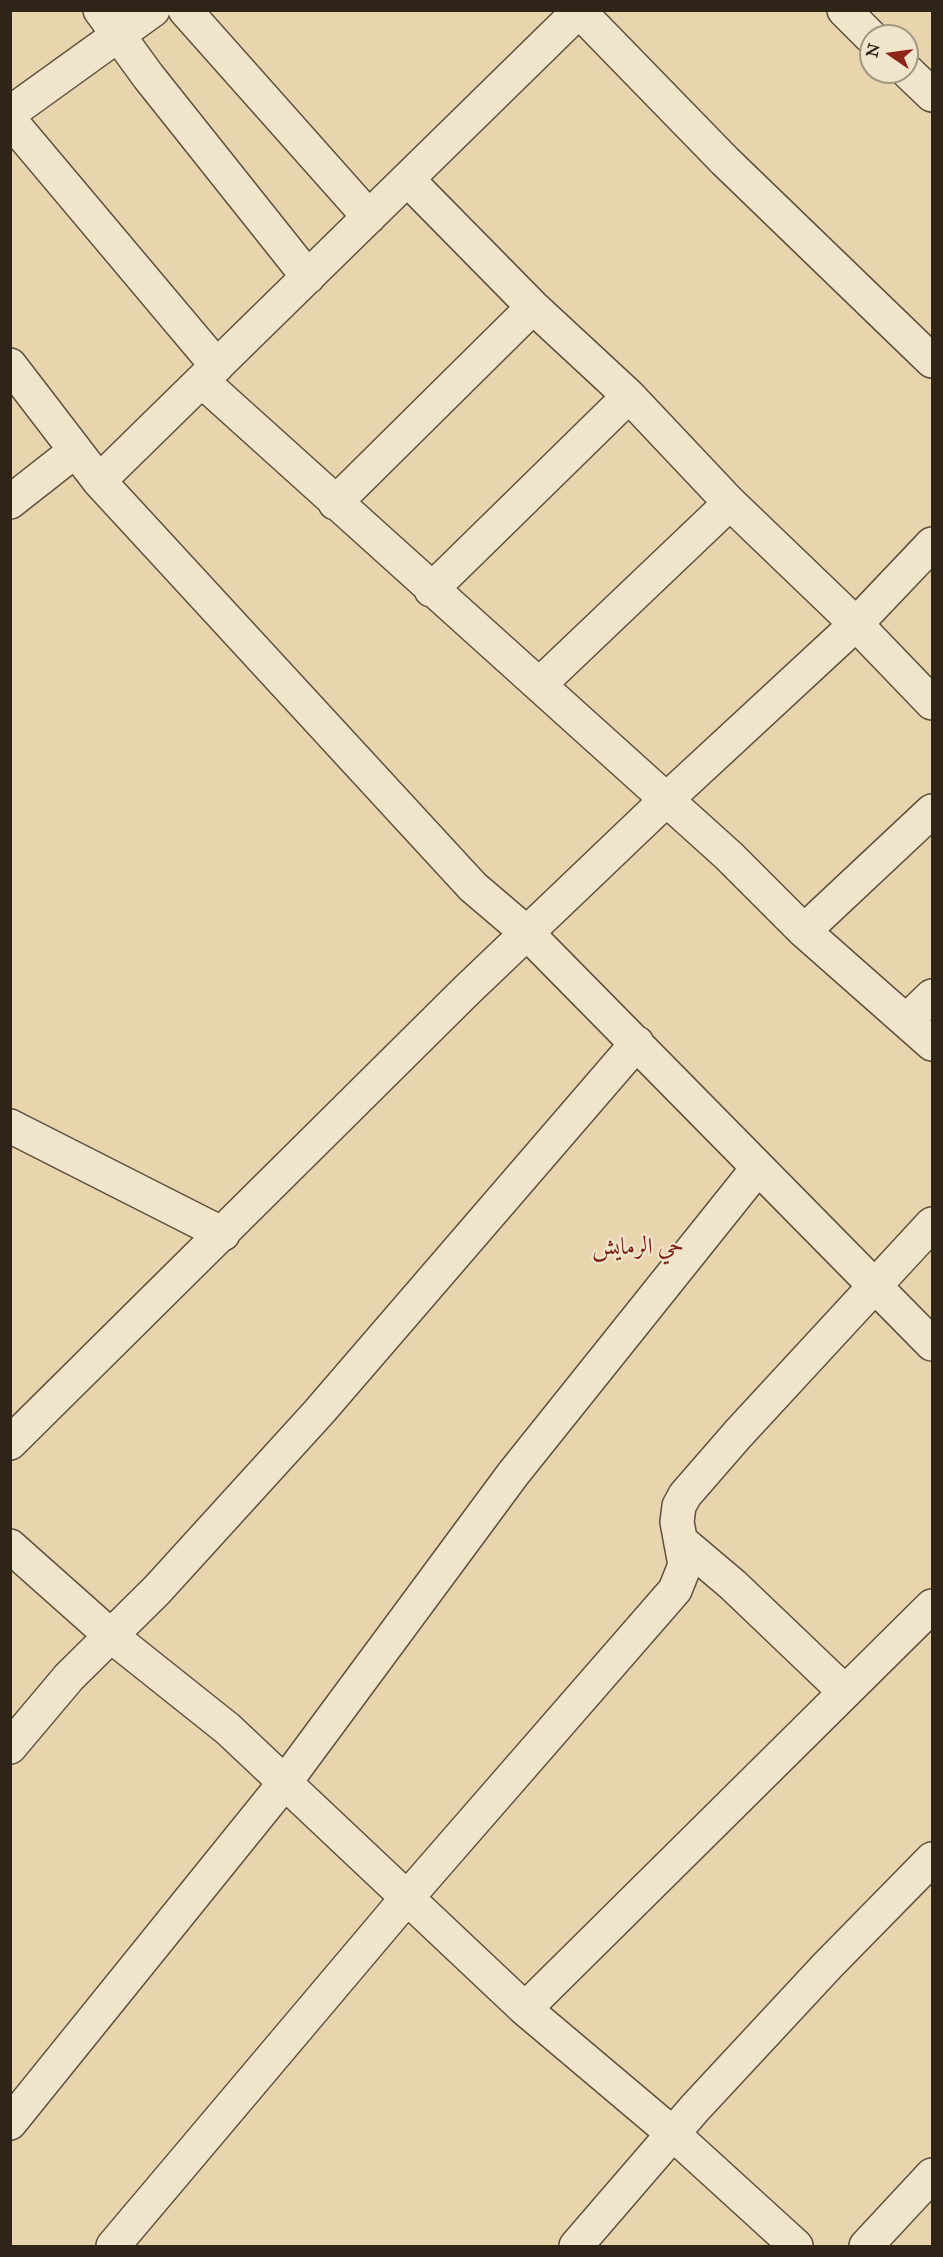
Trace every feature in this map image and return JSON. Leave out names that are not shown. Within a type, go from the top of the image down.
[{"type":"street","points":[[10,113],[109,23],[153,10]]},
{"type":"street","points":[[185,10],[369,217]]},
{"type":"street","points":[[844,10],[859,25]]},
{"type":"street","points":[[99,481],[579,11],[725,161],[933,361]]},
{"type":"street","points":[[109,23],[308,277]]},
{"type":"street","points":[[919,82],[933,95]]},
{"type":"street","points":[[10,120],[209,373],[335,503],[540,684],[729,856],[804,931],[933,1044]]},
{"type":"street","points":[[408,180],[533,307],[629,396],[730,503],[856,624],[933,703]]},
{"type":"street","points":[[335,503],[533,307]]},
{"type":"street","points":[[10,365],[99,481],[473,887],[527,933],[637,1043],[757,1169],[933,1344]]},
{"type":"street","points":[[431,590],[629,396]]},
{"type":"street","points":[[10,502],[75,451]]},
{"type":"street","points":[[540,684],[730,503]]},
{"type":"street","points":[[10,1443],[223,1234],[294,1160],[527,933],[856,624],[933,544]]},
{"type":"street","points":[[804,931],[933,811]]},
{"type":"street","points":[[907,1020],[933,996]]},
{"type":"street","points":[[10,1747],[69,1677],[157,1590],[319,1412],[637,1043]]},
{"type":"street","points":[[10,1126],[223,1234]]},
{"type":"street","points":[[10,2123],[286,1781],[513,1473],[757,1169]]},
{"type":"street","points":[[113,2247],[406,1899],[675,1590],[685,1565],[677,1515],[685,1495],[875,1284],[933,1224]]},
{"type":"street","points":[[681,1541],[733,1585],[845,1692]]},
{"type":"street","points":[[10,1546],[110,1635],[228,1729],[286,1781],[406,1899],[525,2009],[672,2133],[796,2247]]},
{"type":"street","points":[[525,2009],[933,1606]]},
{"type":"street","points":[[576,2247],[672,2133],[828,1965],[933,1859]]},
{"type":"street","points":[[866,2247],[933,2175]]},
{"type":"district","name":"حي الرمايش","points":[[638,1248]]}]
